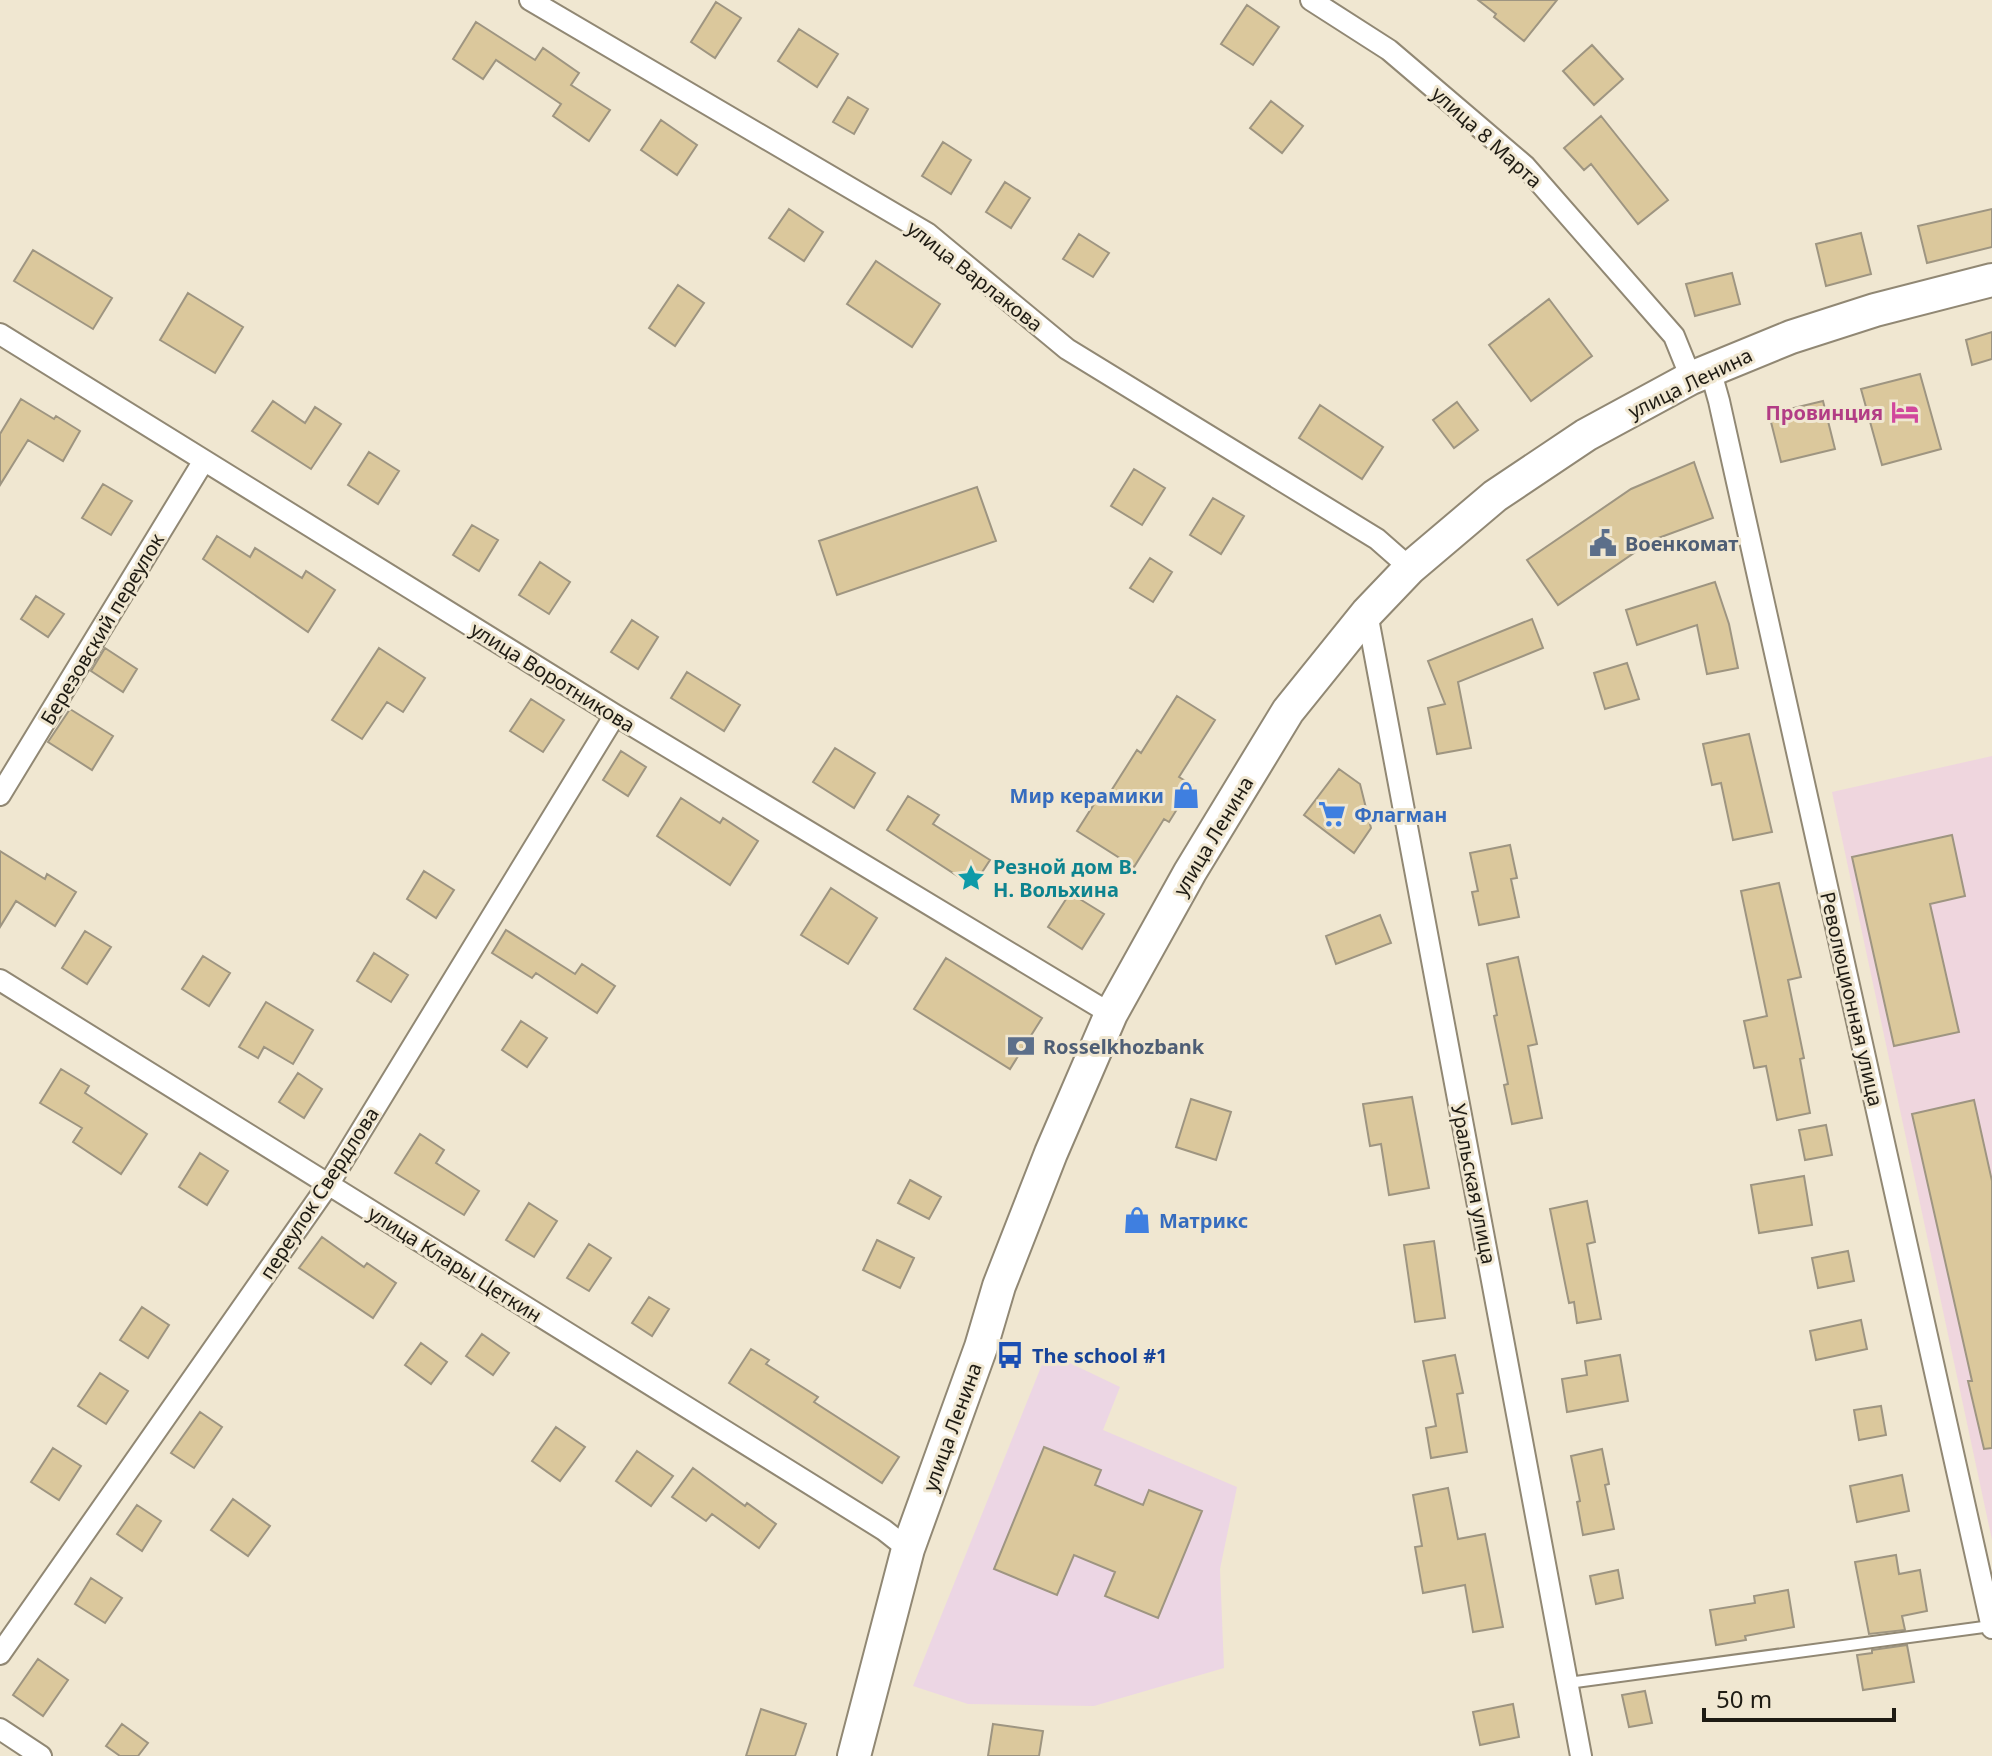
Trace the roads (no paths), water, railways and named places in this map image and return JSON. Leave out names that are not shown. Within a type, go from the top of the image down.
[{"type":"main road","name":"улица Ленина","points":[[854,1756],[908,1549],[976,1361],[999,1286],[1051,1153],[1111,1014],[1190,872],[1288,711],[1367,613],[1410,568],[1508,487],[1586,435],[1700,374],[1791,337],[1992,280]]},
{"type":"street","name":"улица Варлакова","points":[[530,0],[927,233],[1067,349],[1377,539],[1410,568]]},
{"type":"street","name":"улица 8 Марта","points":[[1311,0],[1389,50],[1525,166],[1674,336],[1700,374]]},
{"type":"street","name":"улица Воротникова","points":[[0,334],[615,715],[1111,1014]]},
{"type":"street","name":"Революционная улица","points":[[1700,374],[1726,432],[1992,1627]]},
{"type":"street","name":"Березовский переулок","points":[[0,795],[203,462]]},
{"type":"street","name":"Уральская улица","points":[[1367,613],[1581,1756]]},
{"type":"street","name":"переулок Свердлова","points":[[0,1654],[328,1185],[615,715]]},
{"type":"street","name":"улица Клары Цеткин","points":[[0,980],[884,1530],[908,1549]]},
{"type":"street","points":[[0,1729],[41,1756]]},
{"type":"lane","points":[[1568,1683],[1992,1627]]},
{"type":"place","name":"Провинция","points":[[1905,412]]},
{"type":"place","name":"Военкомат","points":[[1603,543]]},
{"type":"place","name":"Мир керамики","points":[[1186,795]]},
{"type":"place","name":"Флагман","points":[[1332,814]]},
{"type":"place","name":"Резной дом В. Н. Вольхина","points":[[971,878]]},
{"type":"place","name":"Rosselkhozbank","points":[[1021,1046]]},
{"type":"place","name":"Матрикс","points":[[1137,1220]]},
{"type":"place","name":"The school #1","points":[[1010,1355]]}]
